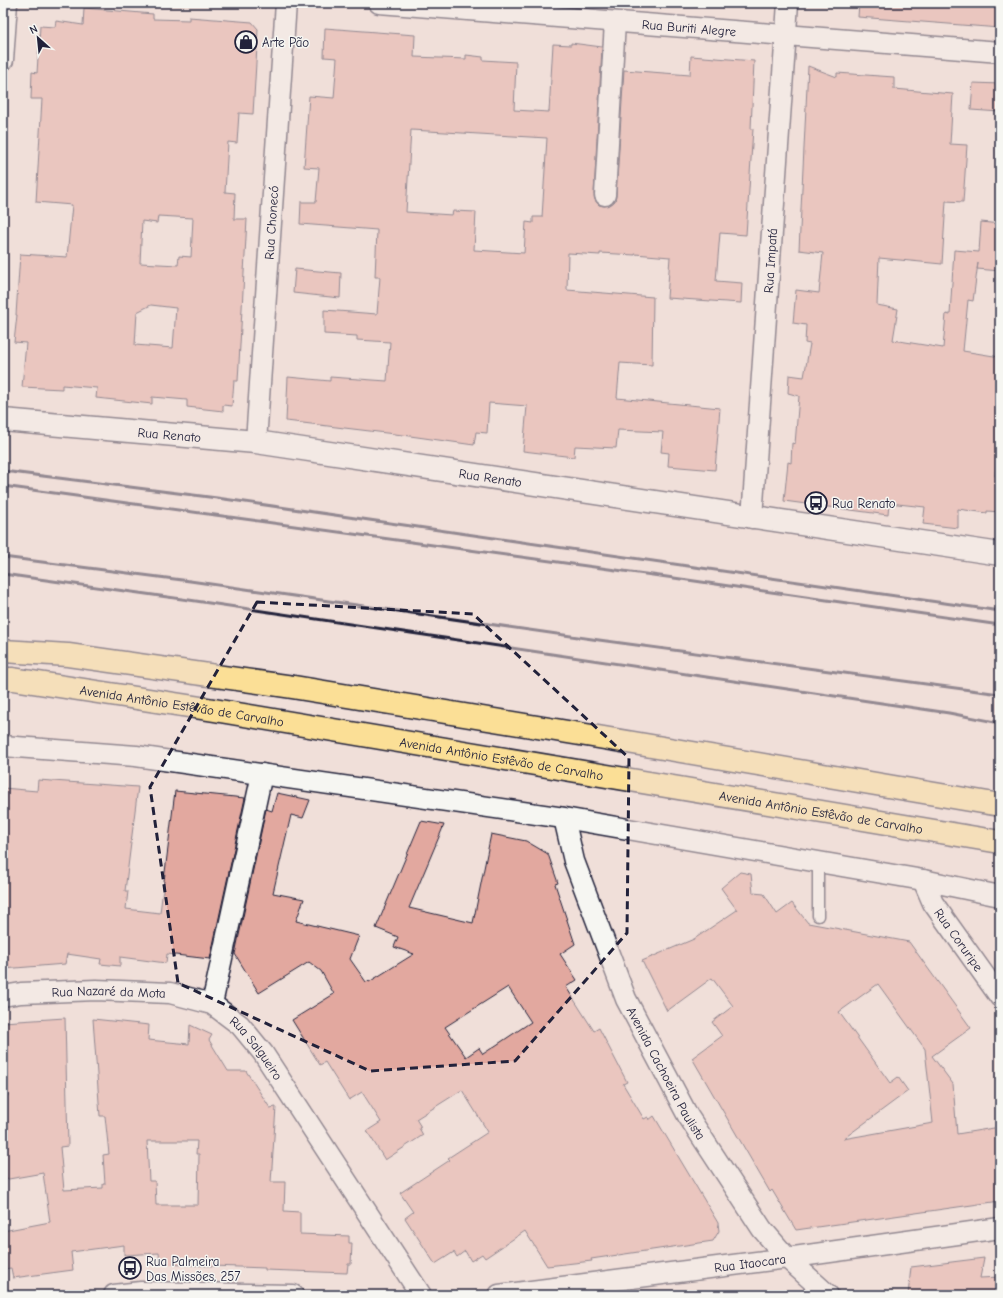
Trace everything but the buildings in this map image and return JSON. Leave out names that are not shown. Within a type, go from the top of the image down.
[{"type":"highway","points":[[3,651],[68,655],[293,688],[591,736],[1000,805]]},
{"type":"highway","name":"Avenida Antônio Estêvão de Carvalho","points":[[3,679],[214,710],[1000,842]]},
{"type":"street","points":[[3,60],[7,3]]},
{"type":"street","name":"Rua Chonecó","points":[[256,442],[286,3]]},
{"type":"street","name":"Rua Buriti Alegre","points":[[379,3],[1000,52]]},
{"type":"street","name":"Rua Impatá","points":[[752,518],[788,3]]},
{"type":"street","points":[[604,195],[615,22]]},
{"type":"street","name":"Rua Renato","points":[[3,420],[256,442],[752,518],[1000,554]]},
{"type":"street","points":[[3,746],[136,756],[564,818],[818,861],[1000,896]]},
{"type":"street","points":[[212,1004],[262,774]]},
{"type":"street","name":"Avenida Cachoeira Paulista","points":[[564,818],[574,861],[626,998],[688,1116],[762,1229],[787,1258],[828,1295]]},
{"type":"street","name":"Rua Coruripe","points":[[923,880],[933,904],[1000,997]]},
{"type":"street","name":"Rua Nazaré da Mota","points":[[3,996],[21,993],[96,990],[170,993],[212,1004]]},
{"type":"street","name":"Rua Salgueiro","points":[[212,1004],[240,1025],[263,1053],[421,1295]]},
{"type":"street","name":"Rua Itaocara","points":[[498,1295],[787,1258],[1000,1228]]},
{"type":"street","points":[[114,1295],[141,1292],[293,1295]]},
{"type":"lane","points":[[818,861],[818,916]]},
{"type":"highlighted area","points":[[257,602],[473,614],[629,758],[627,933],[515,1061],[370,1071],[178,983],[150,787]]},
{"type":"railway","points":[[3,471],[217,498],[1000,611]]},
{"type":"railway","points":[[3,486],[667,577],[1000,625]]},
{"type":"railway","points":[[3,557],[190,581],[599,640],[1000,694]]},
{"type":"railway","points":[[3,574],[189,600],[949,713],[1000,723]]},
{"type":"place","name":"Arte Pão","points":[[246,42]]},
{"type":"place","name":"Rua Renato","points":[[816,503]]},
{"type":"place","name":"Rua Palmeira Das Missões, 257","points":[[130,1268]]}]
